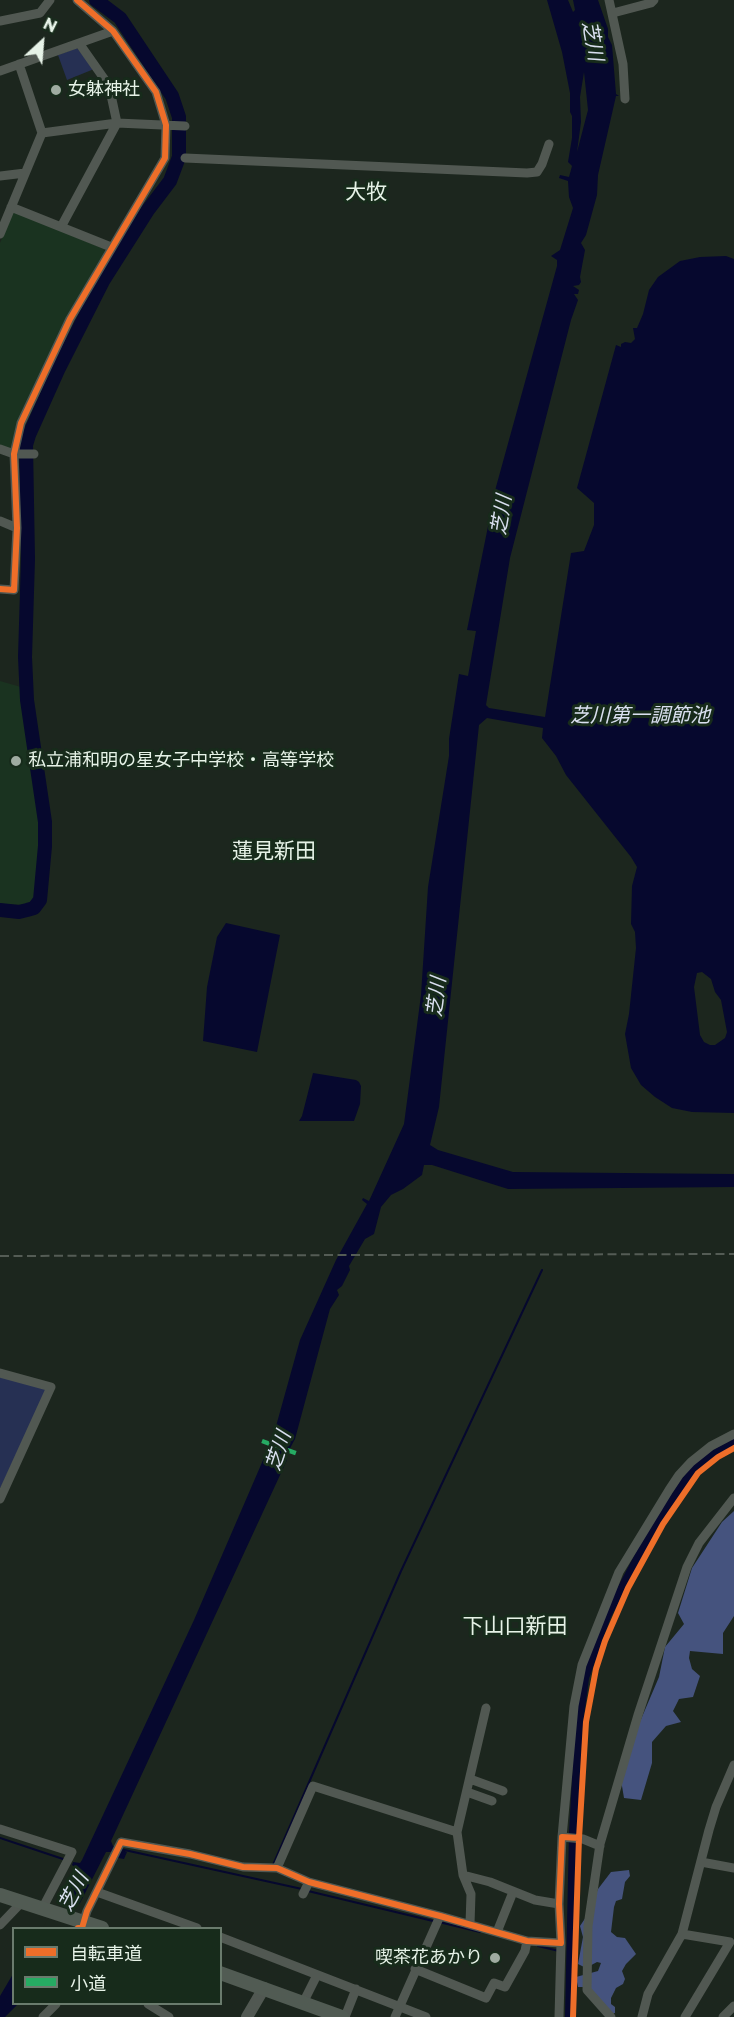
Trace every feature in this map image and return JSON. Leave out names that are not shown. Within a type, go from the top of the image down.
[{"type":"main road","points":[[0,1895],[82,1924]]},
{"type":"main road","points":[[222,1974],[343,2017]]},
{"type":"street","points":[[0,21],[40,13],[50,0]]},
{"type":"street","points":[[0,588],[14,590],[21,423],[70,319],[165,158],[175,125],[156,92],[113,31],[77,0]]},
{"type":"street","points":[[609,0],[623,64],[625,99]]},
{"type":"street","points":[[613,13],[651,3],[654,0]]},
{"type":"street","points":[[0,70],[113,31]]},
{"type":"street","points":[[61,227],[117,123],[105,80],[79,43]]},
{"type":"street","points":[[0,234],[42,133],[19,64]]},
{"type":"street","points":[[42,133],[117,123],[175,125]]},
{"type":"street","points":[[185,158],[527,173],[537,172],[549,144]]},
{"type":"street","points":[[0,176],[26,173]]},
{"type":"street","points":[[11,207],[111,247]]},
{"type":"street","points":[[0,449],[18,454],[34,454]]},
{"type":"street","points":[[0,521],[17,528]]},
{"type":"street","points":[[0,1373],[51,1387],[0,1498]]},
{"type":"street","points":[[559,2017],[561,1943],[559,1904],[569,1837],[577,1688],[582,1665],[609,1593],[633,1549],[679,1475],[711,1446],[734,1434]]},
{"type":"street","points":[[611,2017],[587,1990],[588,1926],[600,1846],[638,1715],[687,1567],[699,1544],[734,1497]]},
{"type":"street","points":[[470,1924],[471,1894],[463,1875],[457,1832],[486,1708]]},
{"type":"street","points":[[642,2017],[648,1994],[682,1934],[716,1807],[730,1787],[734,1765]]},
{"type":"street","points":[[470,1779],[503,1791]]},
{"type":"street","points":[[276,1868],[313,1786],[457,1832]]},
{"type":"street","points":[[467,1792],[492,1801]]},
{"type":"street","points":[[0,1829],[72,1852],[44,1910]]},
{"type":"street","points":[[569,1837],[600,1846]]},
{"type":"street","points":[[82,1924],[121,1842],[190,1854],[243,1867],[276,1868],[309,1882],[527,1941],[561,1943]]},
{"type":"street","points":[[701,1862],[734,1868]]},
{"type":"street","points":[[463,1875],[490,1882],[535,1900],[559,1904]]},
{"type":"street","points":[[303,1894],[309,1882]]},
{"type":"street","points":[[97,1892],[192,1927]]},
{"type":"street","points":[[497,1932],[513,1892]]},
{"type":"street","points":[[0,1925],[22,1902]]},
{"type":"street","points":[[395,2017],[440,1916]]},
{"type":"street","points":[[682,1934],[730,1942],[685,2017]]},
{"type":"street","points":[[222,1938],[426,2017]]},
{"type":"street","points":[[415,1970],[486,1998],[494,1983],[505,1988],[525,1951],[527,1941]]},
{"type":"street","points":[[303,2003],[317,1975]]},
{"type":"street","points":[[247,2017],[264,1988]]},
{"type":"street","points":[[343,2017],[356,1989]]},
{"type":"street","points":[[43,2017],[55,2005]]},
{"type":"street","points":[[150,2005],[169,2017]]},
{"type":"street","points":[[723,2017],[734,2006]]},
{"type":"shaded area","points":[[77,48],[94,69],[67,80],[58,55]]},
{"type":"shaded area","points":[[16,212],[104,249],[105,252],[13,447],[9,449],[0,445],[0,243],[13,213]]},
{"type":"shaded area","name":"私立浦和明の星女子中学校・高等学校","points":[[0,681],[21,687],[42,834],[36,893],[27,905],[0,904]]},
{"type":"shaded area","points":[[0,1377],[47,1389],[0,1489]]},
{"type":"shaded area","points":[[734,1511],[734,1616],[723,1633],[723,1654],[690,1651],[692,1669],[700,1676],[693,1697],[679,1699],[673,1711],[681,1722],[666,1726],[652,1742],[652,1763],[641,1800],[624,1798],[621,1780],[636,1731],[659,1677],[665,1647],[684,1624],[678,1613],[692,1568],[722,1522]]},
{"type":"shaded area","points":[[629,1870],[630,1876],[625,1882],[622,1899],[616,1901],[614,1907],[611,1932],[617,1937],[625,1938],[636,1954],[622,1971],[625,1979],[623,1984],[616,1988],[611,1998],[615,2013],[611,2014],[583,1987],[578,1987],[576,1977],[598,1971],[601,1963],[597,1962],[586,1968],[578,1964],[583,1937],[580,1926],[588,1914],[598,1889],[611,1872]]},
{"type":"water","name":"芝川第一調節池","points":[[547,0],[568,0],[573,12],[575,10],[573,0],[598,0],[612,45],[616,94],[619,96],[616,96],[598,175],[597,195],[586,235],[581,243],[585,250],[581,282],[573,286],[579,290],[578,294],[574,294],[578,300],[510,558],[486,705],[489,708],[545,717],[571,553],[584,551],[594,525],[594,503],[577,488],[616,345],[621,347],[621,344],[631,343],[635,339],[633,328],[637,328],[649,290],[658,277],[680,261],[700,257],[726,256],[734,259],[734,1113],[692,1112],[672,1108],[641,1085],[631,1068],[625,1034],[636,948],[635,932],[631,924],[632,886],[637,867],[566,775],[556,756],[542,738],[543,728],[487,718],[479,725],[439,1107],[430,1145],[438,1150],[513,1172],[734,1174],[734,1187],[508,1189],[432,1165],[424,1165],[422,1175],[391,1195],[381,1207],[374,1234],[365,1239],[349,1266],[350,1270],[342,1286],[337,1290],[339,1295],[330,1309],[295,1439],[287,1454],[287,1460],[111,1841],[113,1846],[127,1852],[124,1859],[118,1858],[112,1852],[106,1852],[80,1903],[63,1927],[46,1927],[76,1868],[72,1865],[73,1862],[80,1863],[82,1860],[194,1620],[273,1437],[300,1340],[336,1260],[367,1204],[362,1200],[363,1198],[369,1201],[404,1124],[421,995],[428,887],[449,756],[449,739],[459,674],[468,676],[476,631],[467,630],[496,487],[557,266],[557,260],[551,256],[560,250],[573,208],[569,197],[568,181],[559,178],[560,175],[569,177],[572,166],[568,162],[572,138],[570,93],[562,52]],"holes":[[[584,72],[588,110],[577,152],[581,122],[580,97]],[[702,972],[711,979],[715,992],[721,1000],[727,1032],[725,1038],[715,1045],[704,1042],[700,1035],[694,987],[697,973]]]},
{"type":"water","points":[[226,923],[280,935],[257,1052],[203,1041],[207,987],[217,937]]},
{"type":"water","points":[[313,1073],[359,1082],[361,1086],[360,1104],[354,1121],[299,1121]]},
{"type":"water","points":[[12,1976],[12,2005],[17,2005],[5,2017],[0,2017],[0,1996]]},
{"type":"pier","points":[[60,1894],[82,1905],[67,1927],[44,1927]]},
{"type":"waterway","points":[[0,910],[19,912],[34,908],[40,900],[45,846],[45,822],[27,700],[25,657],[28,559],[26,445],[59,368],[103,281],[148,210],[170,181],[179,157],[179,117],[172,96],[120,18],[96,0]]},
{"type":"waterway","points":[[273,1865],[401,1571],[542,1270]]},
{"type":"waterway","points":[[569,2017],[573,1833],[579,1724],[585,1678],[607,1616],[651,1532],[699,1464],[734,1443]]},
{"type":"waterway","points":[[0,1838],[66,1860]]},
{"type":"waterway","points":[[120,1849],[302,1889]]},
{"type":"waterway","points":[[308,1891],[433,1921]]},
{"type":"waterway","points":[[439,1922],[480,1932]]},
{"type":"waterway","points":[[538,1946],[559,1951]]},
{"type":"railway","points":[[0,1256],[734,1254]]},
{"type":"marked path","points":[[262,1441],[298,1454]]},
{"type":"cycle path","points":[[0,589],[14,590],[17,528],[14,454],[21,423],[70,319],[165,158],[166,125],[156,92],[113,31],[77,0]]},
{"type":"cycle path","points":[[573,2017],[579,1838],[586,1722],[596,1669],[605,1641],[628,1588],[663,1524],[698,1473],[734,1448]]},
{"type":"cycle path","points":[[82,1927],[87,1911],[121,1842],[190,1854],[243,1867],[277,1868],[309,1882],[527,1941],[561,1943],[559,1904],[562,1837],[579,1838]]},
{"type":"place","name":"女躰神社","points":[[56,90]]},
{"type":"place","name":"私立浦和明の星女子中学校・高等学校","points":[[16,761]]},
{"type":"place","name":"喫茶花あかり","points":[[495,1958]]},
{"type":"district","name":"大牧","points":[[366,193]]},
{"type":"district","name":"蓮見新田","points":[[274,852]]},
{"type":"district","name":"下山口新田","points":[[515,1627]]},
{"type":"water label","name":"芝川","points":[[592,41]]},
{"type":"water label","name":"芝川","points":[[502,515]]},
{"type":"water label","name":"芝川","points":[[437,997]]},
{"type":"water label","name":"芝川","points":[[279,1451]]},
{"type":"water label","name":"芝川","points":[[74,1892]]}]
